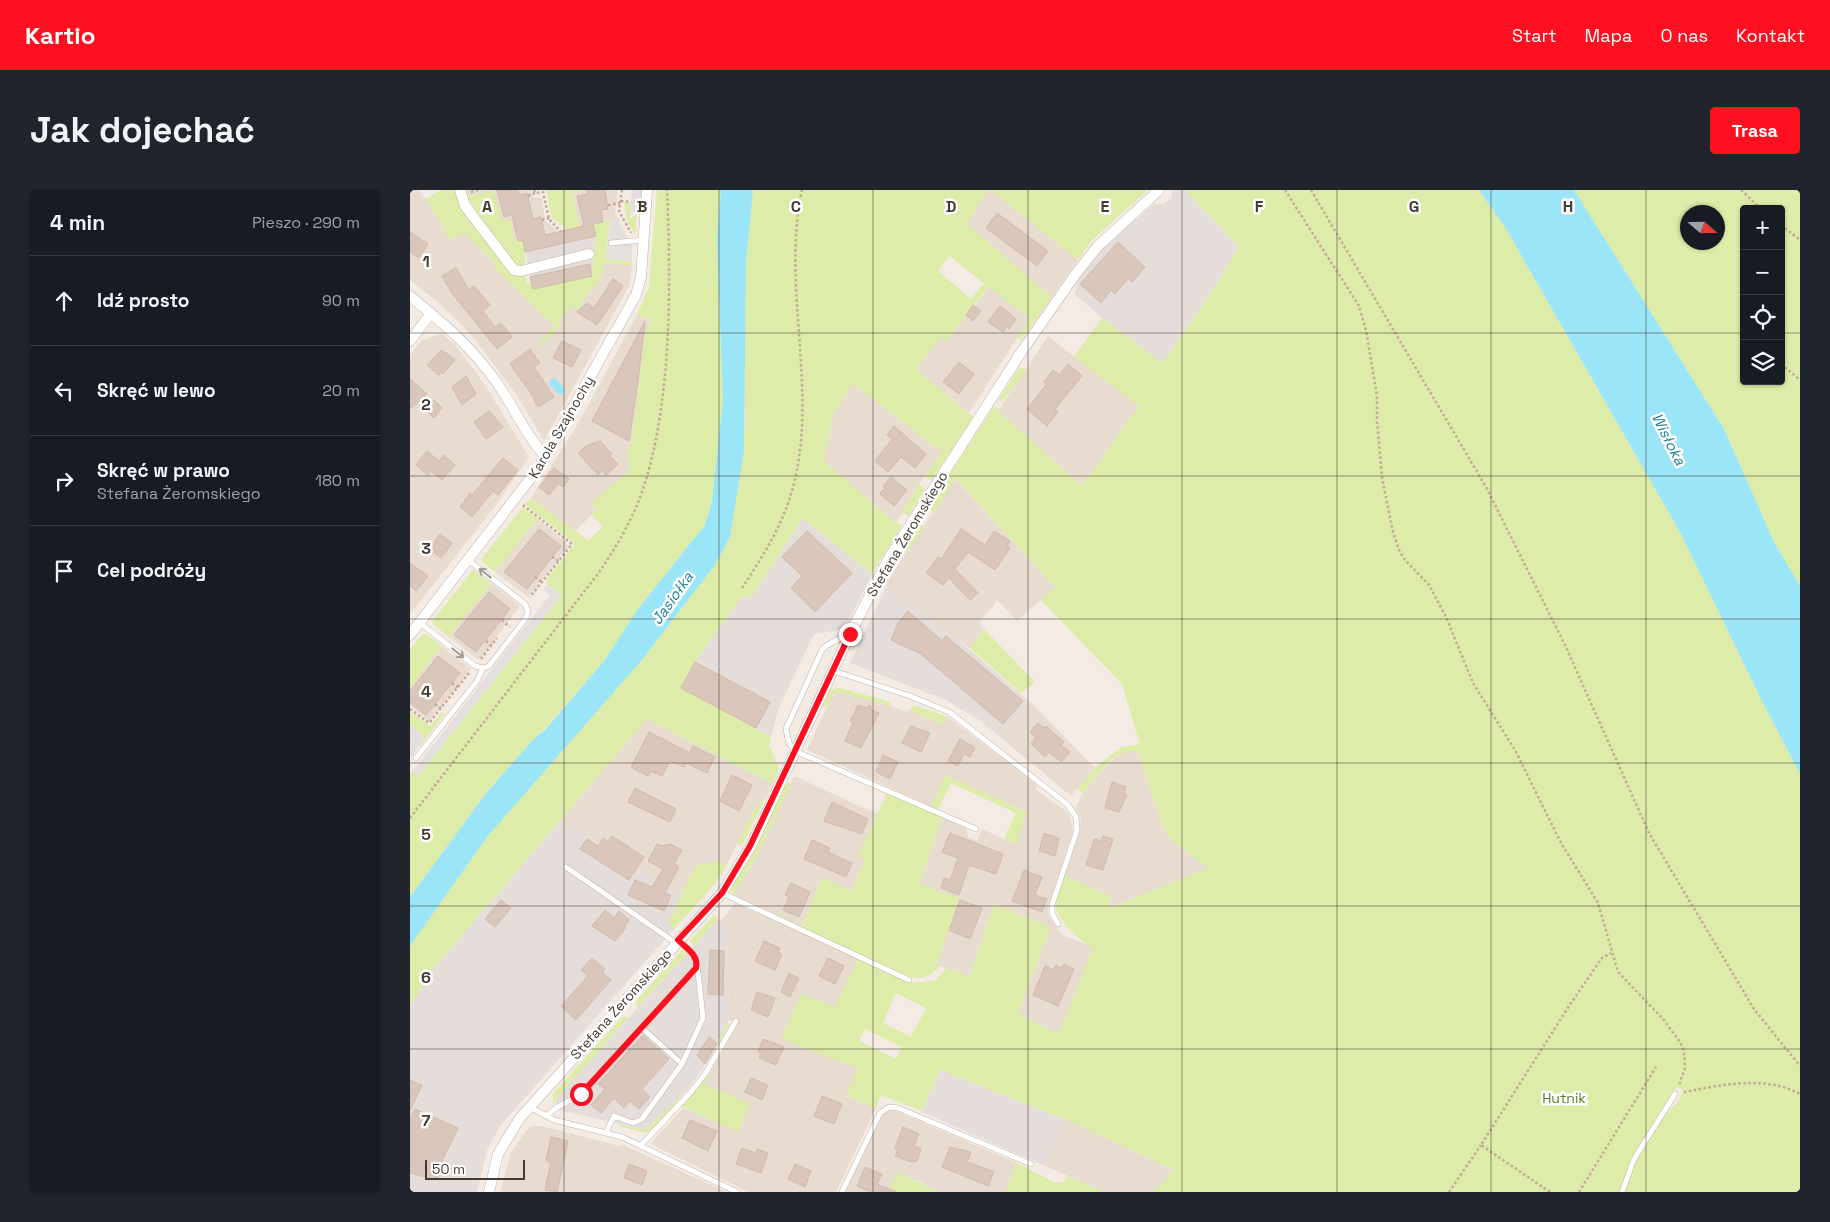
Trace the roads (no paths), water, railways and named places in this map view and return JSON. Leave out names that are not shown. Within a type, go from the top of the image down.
[{"type":"street","points":[[460,190],[465,206],[514,270],[521,271],[589,254]]},
{"type":"street","name":"Karola Szajnochy","points":[[410,635],[526,487],[546,457],[636,295],[641,283],[639,240],[647,190]]},
{"type":"street","name":"Stefana Żeromskiego","points":[[489,1192],[501,1148],[514,1127],[722,893],[750,846],[850,634],[892,554],[1022,351],[1092,253],[1160,190]]},
{"type":"street","points":[[410,296],[450,328],[487,369],[513,406],[534,443],[546,457]]},
{"type":"street","points":[[410,341],[431,313]]},
{"type":"lane","points":[[611,244],[639,240]]},
{"type":"lane","points":[[420,623],[475,666],[483,668],[489,666],[526,618],[528,611],[525,604],[468,560]]},
{"type":"lane","points":[[850,634],[827,645],[822,650],[786,729],[789,743],[795,751],[976,829]]},
{"type":"lane","points":[[416,758],[477,681],[483,668]]},
{"type":"lane","points":[[834,671],[910,696],[949,712],[1068,805],[1076,817],[1077,830],[1052,904],[1052,913],[1058,924]]},
{"type":"lane","points":[[566,867],[677,942],[694,955],[697,964],[703,1014],[682,1064],[642,1119],[633,1123],[614,1116],[606,1132]]},
{"type":"lane","points":[[722,893],[909,980]]},
{"type":"lane","points":[[546,1116],[581,1094],[693,972],[697,964]]},
{"type":"lane","points":[[640,1145],[691,1092],[705,1074],[736,1021]]},
{"type":"lane","points":[[642,1028],[682,1064]]},
{"type":"lane","points":[[1622,1192],[1634,1159],[1675,1094]]},
{"type":"lane","points":[[530,1107],[546,1116],[606,1132],[640,1145],[737,1192]]},
{"type":"lane","points":[[842,1192],[880,1113],[889,1107],[898,1108],[1031,1164]]},
{"type":"water","name":"Jasiołka","points":[[721,190],[753,190],[746,263],[744,451],[730,537],[715,565],[641,661],[487,837],[410,946],[410,897],[487,792],[533,740],[545,730],[604,661],[638,609],[705,525],[712,501],[723,401],[717,239]]},
{"type":"water","name":"Wisłoka","points":[[1479,190],[1574,190],[1724,429],[1774,542],[1800,586],[1800,774],[1761,699],[1681,534],[1505,227]]},
{"type":"water","points":[[552,378],[556,379],[565,389],[563,394],[559,394],[549,384]]},
{"type":"park label","name":"Hutnik","points":[[1564,1098]]}]
